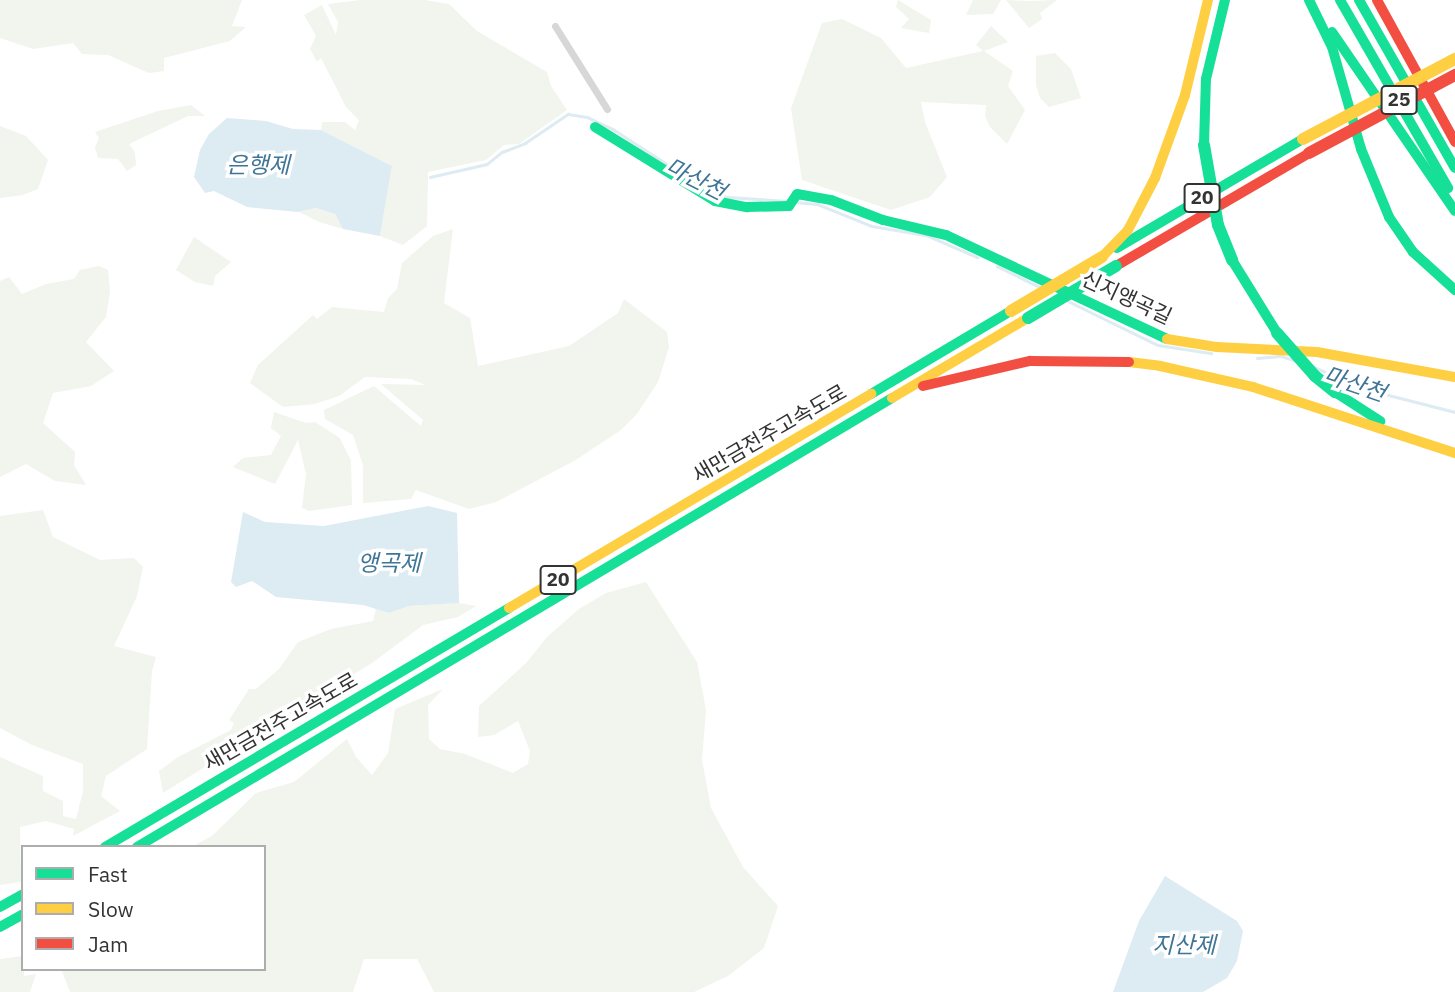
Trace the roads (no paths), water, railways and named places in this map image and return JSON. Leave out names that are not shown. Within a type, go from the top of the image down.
[{"type":"main road","points":[[1101,257],[1128,230],[1155,178],[1185,95],[1208,0]]},
{"type":"main road","points":[[1225,0],[1211,47],[1206,79],[1204,145],[1218,225],[1232,260],[1277,333],[1315,376],[1372,417],[1412,437]]},
{"type":"main road","points":[[1309,0],[1455,211]]},
{"type":"main road","points":[[1309,0],[1332,47],[1360,149],[1389,217],[1413,252],[1455,290]]},
{"type":"main road","name":"25","points":[[1340,0],[1455,201]]},
{"type":"main road","name":"25","points":[[1359,0],[1455,168]]},
{"type":"main road","points":[[1377,0],[1394,36],[1455,142]]},
{"type":"main road","points":[[1383,0],[1394,36]]},
{"type":"main road","name":"새만금전주고속도로","points":[[108,845],[1303,139],[1455,59]]},
{"type":"main road","name":"새만금전주고속도로","points":[[140,845],[1116,266],[1309,153],[1455,75]]},
{"type":"main road","name":"신지앵곡길","points":[[595,127],[715,201],[747,207],[789,206],[797,194],[831,200],[883,220],[946,235],[1166,339],[1217,347],[1317,352],[1455,377]]},
{"type":"main road","points":[[903,392],[994,367],[1066,359],[1107,360],[1203,375],[1412,437],[1455,453]]},
{"type":"main road","points":[[0,907],[21,895]]},
{"type":"main road","points":[[0,927],[21,915]]},
{"type":"street","points":[[555,26],[607,109]]},
{"type":"water","name":"은행제","points":[[227,118],[266,121],[293,129],[321,130],[392,166],[380,236],[343,229],[335,214],[316,208],[298,212],[247,207],[214,191],[205,193],[194,177],[200,150],[209,134]]},
{"type":"water","name":"앵곡제","points":[[428,506],[457,513],[459,603],[409,606],[389,613],[363,605],[276,597],[252,581],[236,587],[231,582],[243,512],[265,522],[324,526]]},
{"type":"water","name":"지산제","points":[[1165,876],[1237,921],[1243,931],[1237,961],[1227,978],[1203,992],[1113,992],[1139,921]]},
{"type":"waterway","name":"마산천","points":[[430,177],[487,164],[502,152],[525,143],[568,114],[587,117],[613,129],[693,181],[728,197],[788,201]]},
{"type":"waterway","name":"마산천","points":[[795,202],[817,204],[872,226],[926,235],[977,257]]},
{"type":"waterway","name":"마산천","points":[[997,266],[1042,288]]},
{"type":"waterway","name":"마산천","points":[[1066,300],[1158,345],[1211,353]]},
{"type":"waterway","name":"마산천","points":[[1257,358],[1281,356],[1294,360]]},
{"type":"waterway","name":"마산천","points":[[1314,367],[1361,388],[1455,412]]}]
